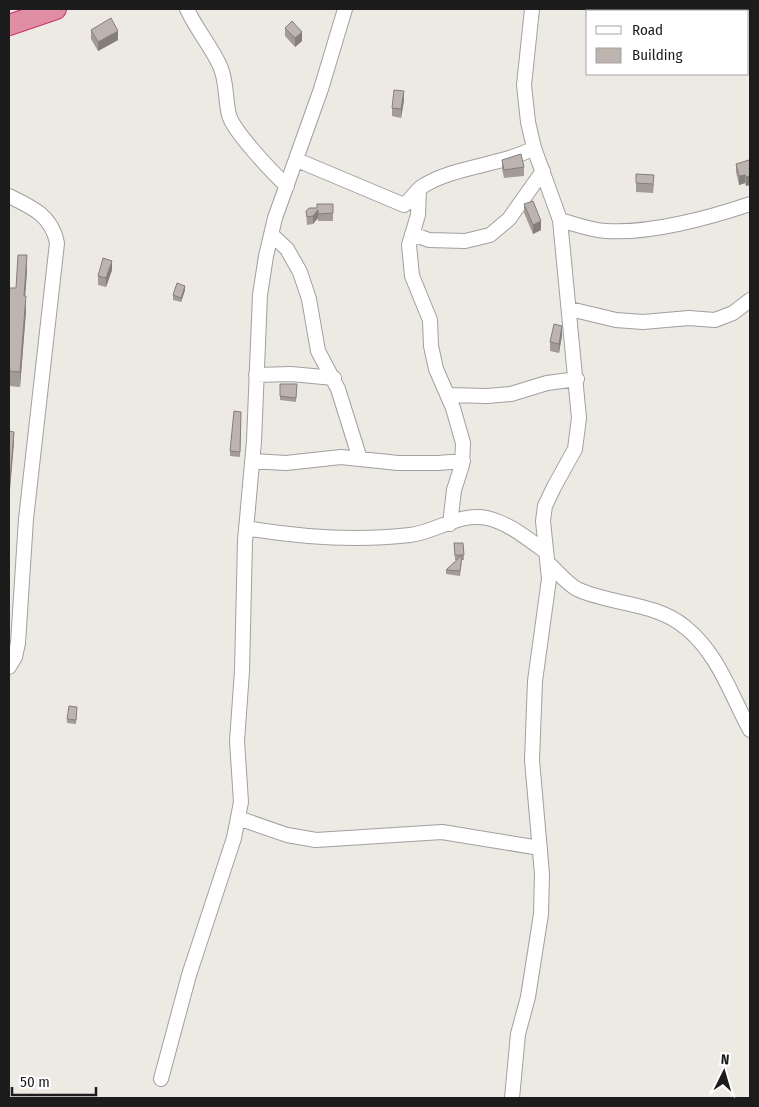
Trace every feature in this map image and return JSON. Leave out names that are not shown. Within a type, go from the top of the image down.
[{"type":"highway","points":[[9,25],[56,9]]},
{"type":"street","points":[[187,9],[197,30],[220,66],[233,127],[261,161],[287,186]]},
{"type":"street","points":[[161,1079],[189,975],[211,913],[238,818],[240,795],[237,741],[242,671],[246,528],[252,460],[260,295],[271,234],[297,160],[345,9]]},
{"type":"street","points":[[512,1098],[518,1034],[528,997],[542,914],[540,848],[532,760],[532,728],[535,680],[549,580],[543,522],[545,506],[575,449],[579,418],[577,379],[560,220],[534,148],[528,122],[524,85],[532,9]]},
{"type":"street","points":[[297,160],[404,205],[419,189],[432,181],[515,156],[534,148]]},
{"type":"street","points":[[412,234],[429,240],[465,241],[490,235],[509,219],[543,170]]},
{"type":"street","points":[[419,189],[418,215],[410,244],[412,276],[430,320],[431,346],[436,369],[448,394],[463,443],[463,460],[454,490],[450,524]]},
{"type":"street","points":[[9,196],[31,207],[47,218],[54,230],[57,243],[27,510],[18,643],[15,657],[9,667]]},
{"type":"street","points":[[560,220],[605,232],[630,231],[696,221],[750,204]]},
{"type":"street","points":[[271,234],[287,249],[300,272],[312,313],[318,351],[334,378],[360,459]]},
{"type":"street","points":[[570,309],[616,320],[643,322],[689,318],[715,320],[733,313],[750,300]]},
{"type":"street","points":[[256,375],[291,374],[334,378]]},
{"type":"street","points":[[448,394],[487,396],[511,394],[547,382],[577,379]]},
{"type":"street","points":[[252,460],[286,463],[328,457],[417,463],[463,460]]},
{"type":"street","points":[[246,528],[313,537],[383,537],[412,535],[450,524],[466,516],[487,518],[517,531],[547,557],[576,588],[636,605],[684,626],[702,643],[716,663],[750,730]]},
{"type":"street","points":[[238,818],[287,835],[316,840],[442,832],[540,848]]},
{"type":"building","points":[[111,18],[118,31],[98,42],[91,30]]},
{"type":"building","points":[[292,21],[302,32],[295,38],[285,28]]},
{"type":"building","points":[[394,90],[404,91],[401,109],[392,108]]},
{"type":"building","points":[[521,154],[524,167],[504,170],[502,160]]},
{"type":"building","points":[[749,160],[750,176],[739,176],[736,164]]},
{"type":"building","points":[[636,174],[654,175],[653,184],[636,183]]},
{"type":"building","points":[[533,201],[541,221],[533,225],[524,204]]},
{"type":"building","points":[[317,204],[333,204],[333,213],[318,214],[318,210],[313,216],[307,217],[306,211],[309,208],[317,208]]},
{"type":"building","points":[[18,255],[27,255],[20,372],[9,371],[9,288],[16,288]]},
{"type":"building","points":[[103,258],[112,261],[106,278],[98,276]]},
{"type":"building","points":[[177,283],[185,286],[181,298],[173,295]]},
{"type":"building","points":[[554,324],[562,326],[559,344],[550,342]]},
{"type":"building","points":[[280,384],[297,384],[296,398],[280,396]]},
{"type":"building","points":[[234,411],[241,412],[240,452],[230,451]]},
{"type":"building","points":[[9,431],[14,432],[9,490]]},
{"type":"building","points":[[454,543],[463,543],[464,555],[455,555]]},
{"type":"building","points":[[462,555],[460,571],[446,570]]},
{"type":"building","points":[[69,706],[77,707],[76,720],[67,719]]}]
